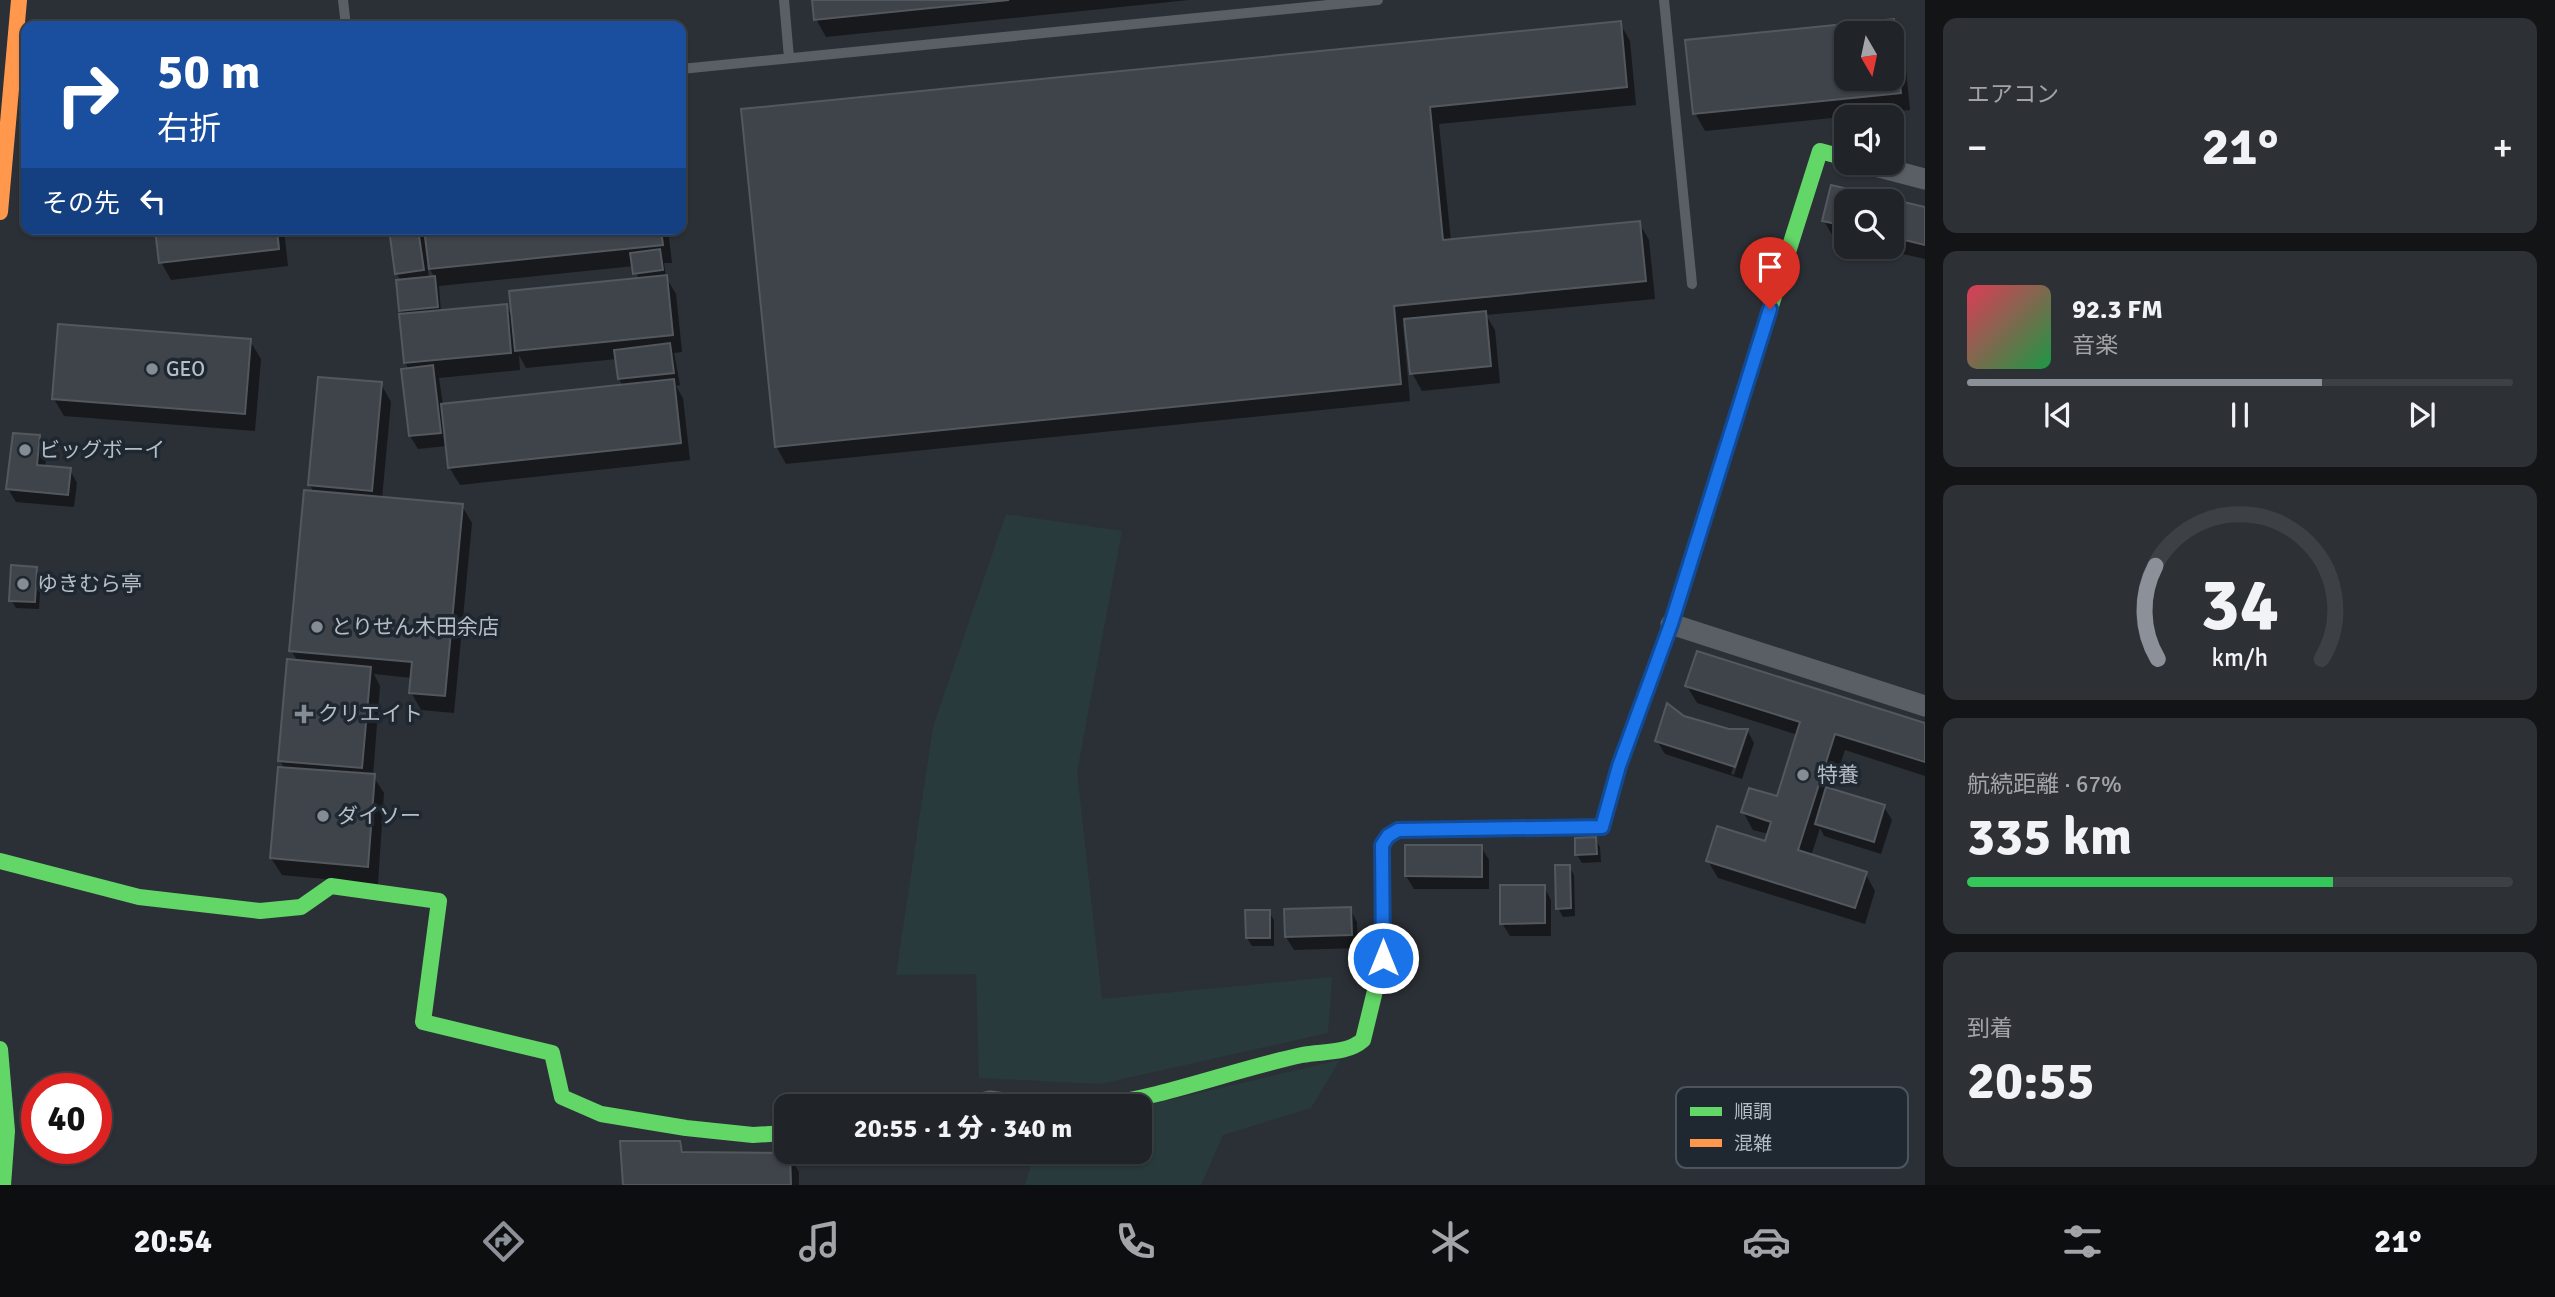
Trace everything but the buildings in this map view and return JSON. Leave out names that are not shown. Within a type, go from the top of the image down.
[{"type":"street","points":[[0,212],[13,134],[19,0]]},
{"type":"street","points":[[1152,1095],[1303,1055],[1354,1048],[1363,1040],[1383,958],[1382,845],[1388,836],[1398,830],[1602,827],[1619,766],[1671,624],[1820,151],[1834,155]]},
{"type":"street","points":[[1904,173],[1925,179]]},
{"type":"street","points":[[1671,624],[1925,706]]},
{"type":"street","points":[[0,861],[139,897],[260,911],[301,907],[331,886],[439,901],[423,1021],[551,1054],[562,1097],[601,1114],[686,1128],[753,1135],[774,1134]]},
{"type":"street","points":[[0,1049],[7,1131],[3,1185]]},
{"type":"lane","points":[[343,0],[345,21]]},
{"type":"lane","points":[[784,0],[789,58]]},
{"type":"lane","points":[[686,68],[1378,0]]},
{"type":"lane","points":[[1664,0],[1692,284]]},
{"type":"shaded area","points":[[1006,514],[1122,531],[1077,772],[1102,999],[1332,977],[1328,1033],[1100,1084],[979,1078],[976,974],[896,975],[933,727]]},
{"type":"shaded area","points":[[1340,1060],[1311,1108],[1223,1135],[1201,1185],[1025,1185],[1031,1164],[1152,1164],[1152,1104]]},
{"type":"traffic: fast","points":[[1739,407],[1820,151],[1834,155]]},
{"type":"traffic: fast","points":[[1152,1095],[1276,1061],[1350,1048],[1363,1040],[1383,958],[1382,845],[1388,836],[1398,830],[1602,827],[1619,766],[1674,615]]},
{"type":"traffic: fast","points":[[0,861],[139,897],[260,911],[301,907],[331,886],[439,901],[423,1022],[552,1053],[562,1097],[601,1114],[686,1128],[753,1135],[774,1134]]},
{"type":"traffic: fast","points":[[0,1049],[7,1131],[3,1185]]},
{"type":"traffic: slow","points":[[0,212],[19,0]]},
{"type":"traffic: slow","points":[[1674,615],[1739,407]]},
{"type":"place","name":"GEO","points":[[152,369]]},
{"type":"place","name":"ビッグボーイ","points":[[25,450]]},
{"type":"place","name":"ゆきむら亭","points":[[23,584]]},
{"type":"place","name":"とりせん木田余店","points":[[317,627]]},
{"type":"place","name":"クリエイト","points":[[304,714]]},
{"type":"place","name":"特養","points":[[1803,775]]},
{"type":"place","name":"ダイソー","points":[[323,816]]},
{"type":"route","points":[[1383,958],[1382,845],[1388,836],[1398,830],[1602,827],[1619,766],[1671,624],[1770,309]]}]
